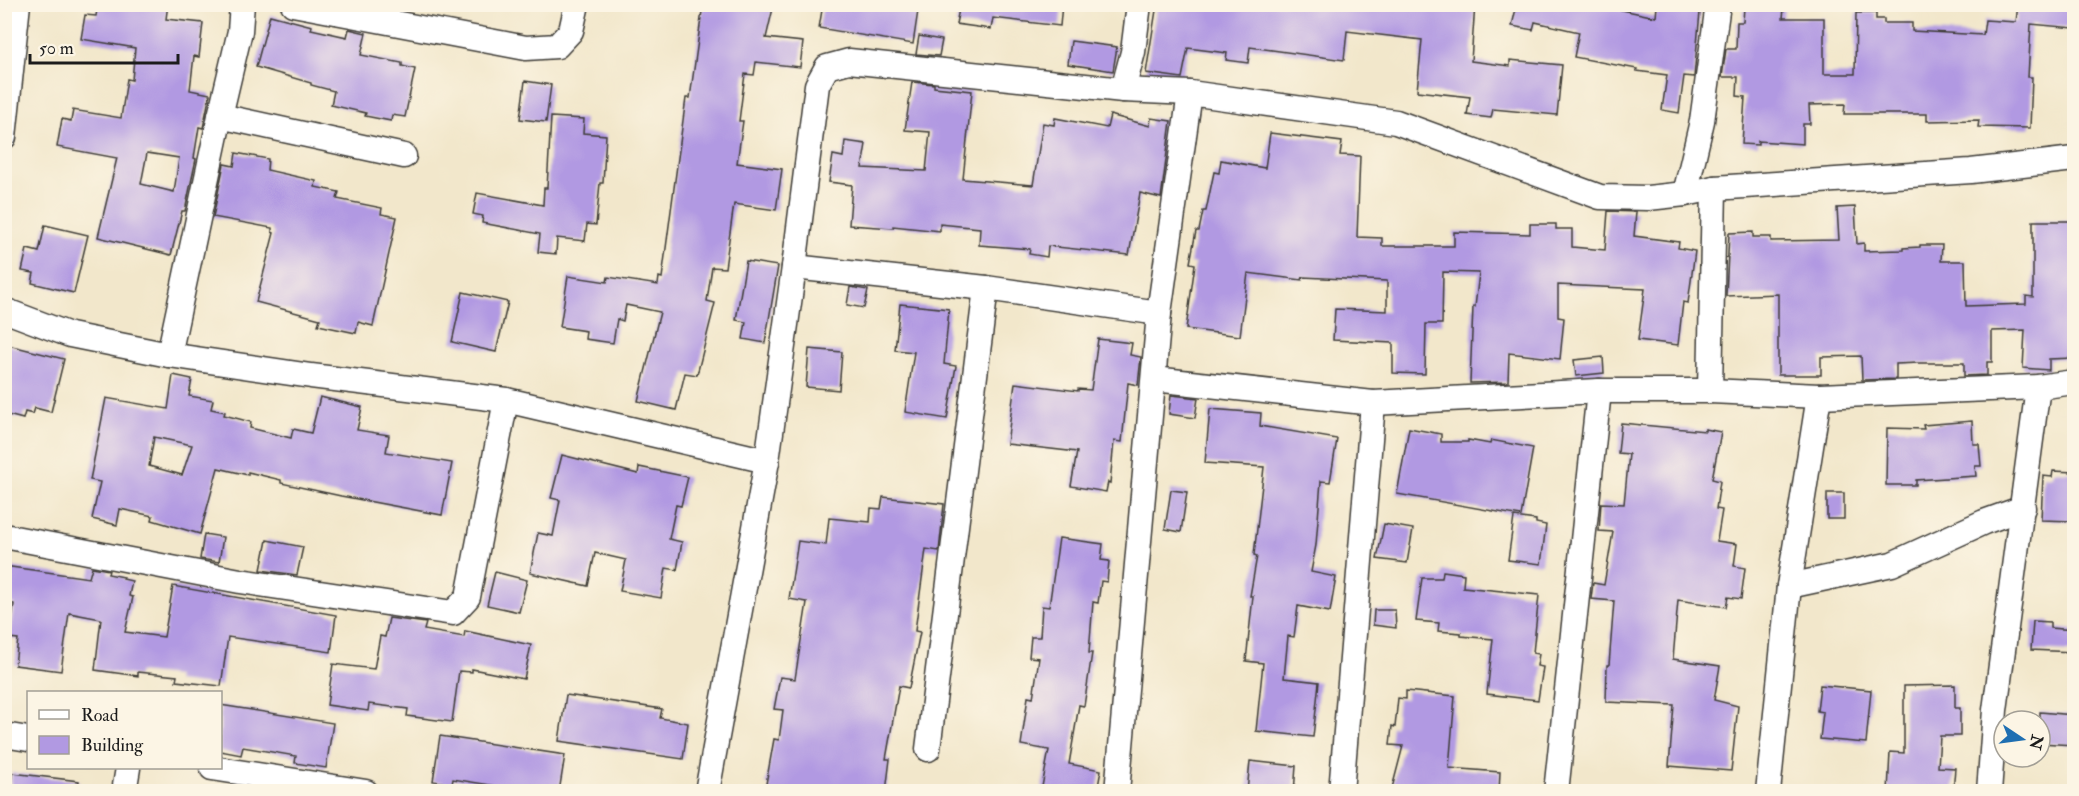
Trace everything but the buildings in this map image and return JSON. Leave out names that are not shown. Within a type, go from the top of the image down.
[{"type":"street","points":[[4,137],[18,4]]},
{"type":"street","points":[[169,355],[240,31],[242,4]]},
{"type":"street","points":[[293,4],[526,48],[557,46],[571,31],[577,4]]},
{"type":"street","points":[[1123,90],[1133,52],[1139,4]]},
{"type":"street","points":[[1685,194],[1701,121],[1718,4]]},
{"type":"street","points":[[707,792],[767,461],[817,85],[828,68],[849,61],[1123,90],[1190,93],[1396,122],[1600,196],[1648,198],[1714,188],[1971,171],[2074,159]]},
{"type":"street","points":[[1117,792],[1159,313],[1190,93]]},
{"type":"street","points":[[220,116],[404,156]]},
{"type":"street","points":[[1710,391],[1714,188]]},
{"type":"street","points":[[794,267],[986,288],[1159,313]]},
{"type":"street","points":[[928,749],[986,288]]},
{"type":"street","points":[[4,310],[70,335],[169,355],[311,376],[506,400],[767,461]]},
{"type":"street","points":[[1154,379],[1373,403],[1599,391],[1710,391],[1819,396],[2038,387],[2074,381]]},
{"type":"street","points":[[1989,792],[1995,710],[2038,387]]},
{"type":"street","points":[[1556,792],[1599,391]]},
{"type":"street","points":[[1768,792],[1789,586],[1819,396]]},
{"type":"street","points":[[4,536],[240,581],[453,614],[468,597],[506,400]]},
{"type":"street","points":[[1341,792],[1373,403]]},
{"type":"street","points":[[1789,586],[1892,564],[1984,522],[2023,508]]},
{"type":"street","points":[[4,735],[27,739]]},
{"type":"street","points":[[124,792],[128,769]]},
{"type":"street","points":[[218,769],[354,791]]}]
